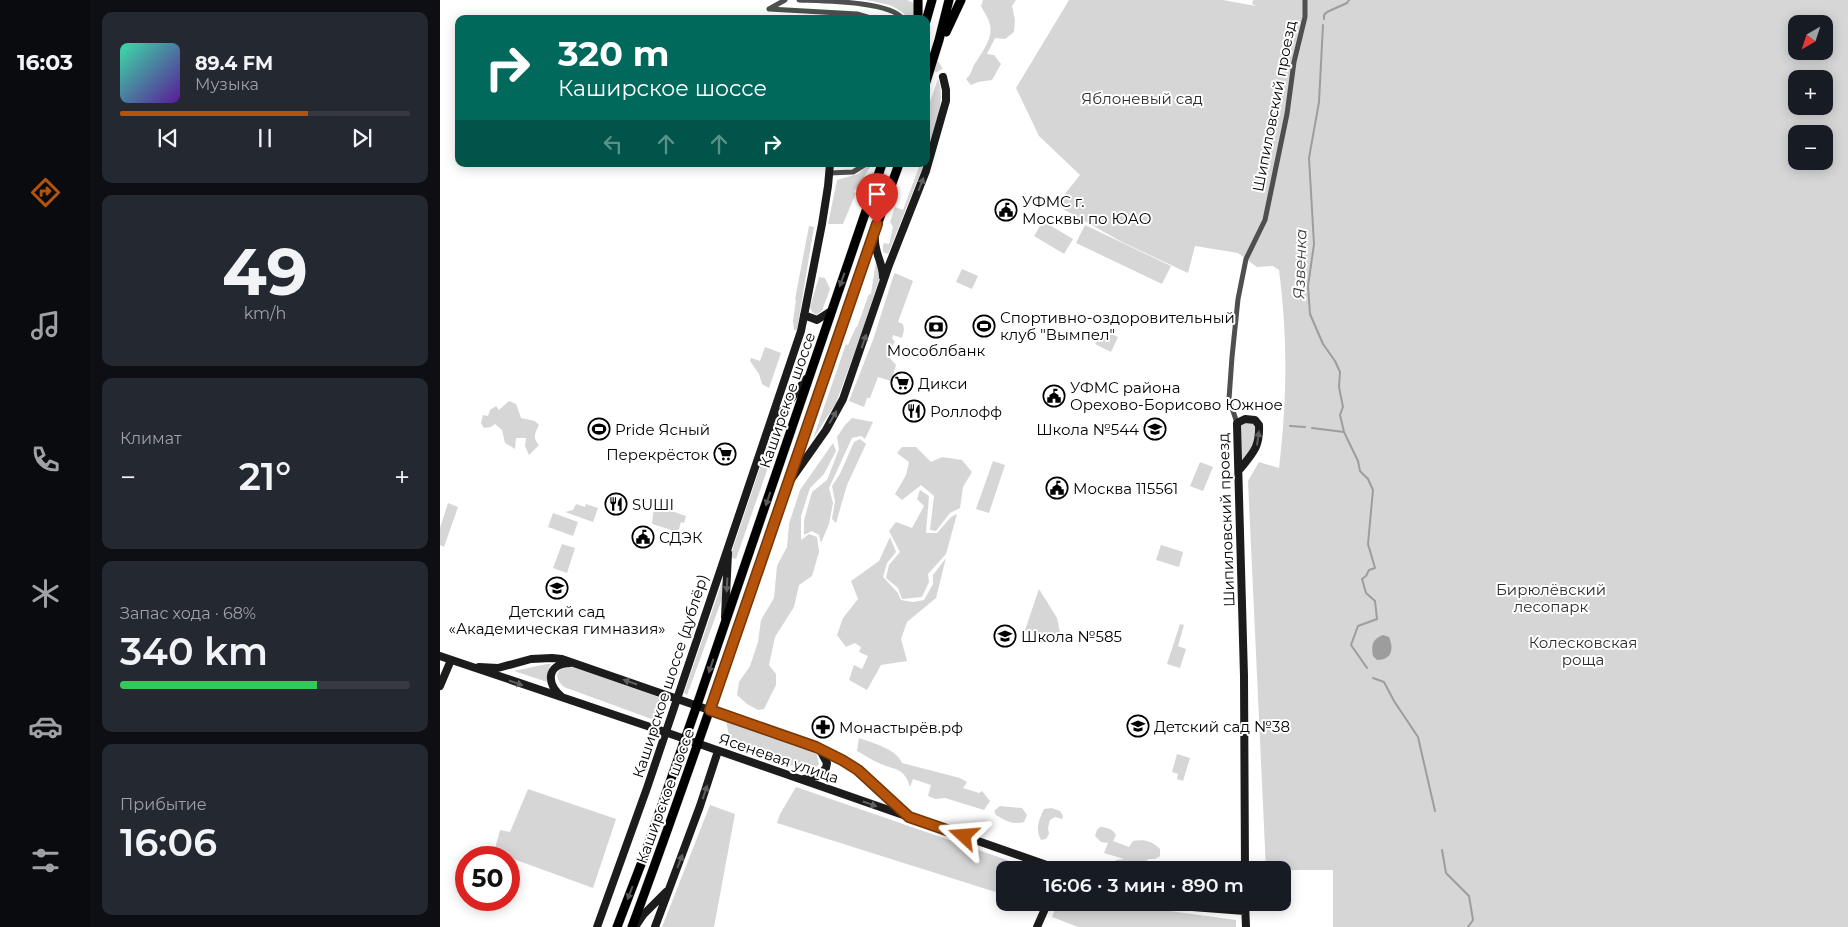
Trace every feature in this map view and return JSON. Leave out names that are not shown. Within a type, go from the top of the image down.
[{"type":"main road","points":[[918,0],[918,15]]},
{"type":"main road","points":[[928,15],[932,0]]},
{"type":"main road","points":[[930,69],[949,0]]},
{"type":"main road","points":[[933,60],[961,0]]},
{"type":"main road","points":[[930,157],[942,118],[946,95],[943,77]]},
{"type":"main road","name":"Каширское шоссе (дублёр)","points":[[597,927],[633,830],[793,354],[804,315],[822,224],[830,167]]},
{"type":"main road","name":"Каширское шоссе","points":[[617,927],[644,860],[698,705],[881,167]]},
{"type":"main road","name":"Каширское шоссе","points":[[634,927],[898,167]]},
{"type":"main road","points":[[787,486],[826,430],[843,399],[883,284],[927,167]]},
{"type":"main road","points":[[877,224],[874,244],[883,271],[883,284]]},
{"type":"main road","points":[[804,315],[817,320],[831,311]]},
{"type":"main road","points":[[766,433],[811,374]]},
{"type":"main road","points":[[1238,422],[1245,419],[1255,420],[1259,425],[1260,437],[1257,447],[1240,469]]},
{"type":"main road","name":"Шипиловский проезд","points":[[1238,422],[1244,676],[1245,861]]},
{"type":"main road","points":[[725,626],[729,544]]},
{"type":"main road","name":"Ясеневая улица","points":[[440,656],[1035,861]]},
{"type":"main road","name":"Ясеневая улица","points":[[470,667],[498,668],[531,659],[552,658],[574,662],[816,747],[858,770],[909,817]]},
{"type":"main road","points":[[440,686],[451,660]]},
{"type":"main road","points":[[565,699],[556,692],[550,677],[557,665],[574,662]]},
{"type":"main road","points":[[802,780],[818,776],[826,768],[825,756],[816,747]]},
{"type":"main road","points":[[655,927],[700,806],[718,751]]},
{"type":"main road","points":[[634,927],[643,915],[669,889]]},
{"type":"main road","points":[[1037,927],[1044,911]]},
{"type":"main road","points":[[1245,911],[1246,927]]},
{"type":"street","points":[[799,0],[864,4],[893,10],[899,15]]},
{"type":"street","name":"Шипиловский проезд","points":[[1238,422],[1229,399],[1238,299],[1246,259],[1265,220],[1287,114],[1294,62],[1305,17],[1305,0]]},
{"type":"street","points":[[783,1],[769,10],[862,15]]},
{"type":"street","points":[[829,173],[856,171],[862,167]]},
{"type":"green space","points":[[865,0],[907,0],[914,3],[914,15],[905,15],[900,10],[883,3]]},
{"type":"green space","points":[[983,0],[1016,0],[1012,6],[1015,20],[1014,32],[1005,39],[995,38],[987,54],[994,55],[1001,64],[992,80],[971,85],[966,79],[989,40],[991,30],[988,18],[981,6]]},
{"type":"green space","name":"Бирюлёвский лесопарк","points":[[1069,0],[1223,0],[1256,6],[1252,4],[1253,0],[1848,0],[1848,927],[1333,927],[1333,870],[1291,870],[1291,861],[1266,861],[1248,481],[1259,462],[1279,468],[1284,418],[1285,345],[1279,270],[1273,266],[1257,267],[1238,253],[1195,246],[1188,273],[1122,242],[1056,205],[1080,175],[1039,136],[1016,88]]},
{"type":"green space","points":[[938,79],[941,98],[940,107],[930,143],[930,102]]},
{"type":"green space","points":[[866,167],[870,167],[860,188],[855,189],[854,192],[856,193],[843,224],[828,224],[837,180],[858,174]]},
{"type":"green space","points":[[919,167],[923,167],[888,254],[883,252],[884,243],[889,244],[893,227],[890,222],[895,207],[903,210]]},
{"type":"green space","points":[[1043,221],[1073,239],[1064,254],[1034,236]]},
{"type":"green space","points":[[1085,225],[1171,266],[1162,284],[1076,243]]},
{"type":"green space","points":[[809,226],[814,227],[797,330],[794,330],[795,299]]},
{"type":"green space","points":[[876,261],[879,269],[879,280],[862,332],[836,403],[813,439],[846,344],[848,345],[857,327],[869,294],[871,294]]},
{"type":"green space","points":[[962,269],[978,276],[972,289],[956,282]]},
{"type":"green space","points":[[895,273],[913,281],[898,322],[903,324],[902,338],[893,335],[892,339],[895,341],[888,356],[896,365],[891,381],[878,377],[870,398],[867,398],[864,407],[849,401],[873,340]]},
{"type":"green space","points":[[819,277],[825,278],[830,289],[822,311],[816,315],[810,307]]},
{"type":"green space","points":[[1102,330],[1118,337],[1111,352],[1095,344]]},
{"type":"green space","points":[[765,347],[781,353],[769,388],[762,384],[759,374],[750,361],[751,358],[760,361]]},
{"type":"green space","points":[[509,401],[516,404],[521,418],[535,421],[539,425],[535,438],[539,445],[529,455],[525,446],[526,438],[516,438],[515,449],[505,443],[502,430],[495,424],[484,428],[481,423],[483,415],[488,416],[490,410],[496,406],[499,410]]},
{"type":"green space","points":[[781,417],[785,419],[736,559],[730,557],[774,426]]},
{"type":"green space","points":[[852,418],[873,422],[865,439],[861,436],[852,438],[829,488],[833,503],[829,524],[821,543],[819,535],[812,531],[804,535],[804,520],[812,492],[827,480],[839,449],[837,437]]},
{"type":"green space","points":[[1255,420],[1260,437],[1240,469],[1239,421]]},
{"type":"green space","points":[[860,439],[866,444],[847,485],[836,523],[832,519],[835,501],[832,486],[840,474],[854,442]]},
{"type":"green space","points":[[833,443],[836,451],[824,474],[810,488],[801,516],[801,540],[809,534],[817,537],[819,552],[812,576],[799,585],[794,607],[775,637],[769,665],[776,674],[776,685],[764,709],[758,710],[747,704],[737,695],[739,682],[750,666],[758,642],[761,620],[774,598],[777,566],[787,547],[789,524],[800,490]]},
{"type":"green space","points":[[902,447],[916,447],[931,462],[942,457],[962,460],[972,472],[963,487],[960,508],[950,513],[936,531],[930,530],[934,496],[921,485],[902,500],[895,494],[906,475],[909,462],[897,453]]},
{"type":"green space","points":[[993,461],[1005,465],[989,513],[976,509]]},
{"type":"green space","points":[[1200,462],[1213,467],[1203,491],[1190,486]]},
{"type":"green space","points":[[920,490],[929,496],[926,533],[937,533],[951,517],[957,514],[946,554],[928,574],[929,582],[922,597],[902,599],[898,588],[886,578],[889,565],[900,552],[889,531],[896,522],[912,528],[924,506],[917,499]]},
{"type":"green space","points":[[448,503],[458,507],[444,547],[440,545],[440,528]]},
{"type":"green space","points":[[576,504],[585,507],[586,504],[598,508],[593,522],[565,512],[573,510]]},
{"type":"green space","points":[[654,505],[686,516],[684,523],[681,522],[678,532],[652,524]]},
{"type":"green space","points":[[553,513],[578,522],[573,536],[548,527]]},
{"type":"green space","points":[[890,537],[896,552],[887,563],[883,577],[898,593],[901,600],[913,602],[924,600],[933,584],[933,575],[946,558],[936,598],[907,622],[901,639],[907,661],[881,665],[867,690],[849,680],[854,665],[862,669],[868,656],[859,652],[861,647],[855,643],[846,647],[837,635],[843,618],[858,599],[851,581],[879,561]]},
{"type":"green space","points":[[562,544],[575,548],[567,573],[553,568]]},
{"type":"green space","points":[[1161,545],[1183,552],[1179,567],[1156,560]]},
{"type":"green space","points":[[722,582],[725,584],[722,599],[687,695],[684,693]]},
{"type":"green space","points":[[1039,589],[1057,618],[1062,642],[1025,630]]},
{"type":"green space","points":[[1180,624],[1184,625],[1178,646],[1186,649],[1180,668],[1167,664]]},
{"type":"green space","points":[[551,664],[548,670],[547,682],[514,671]]},
{"type":"green space","points":[[570,666],[664,699],[657,721],[564,687],[557,677],[562,668]]},
{"type":"green space","points":[[726,721],[813,751],[817,755],[819,764],[814,769],[808,771],[731,745]]},
{"type":"green space","points":[[859,738],[890,750],[902,763],[960,778],[967,782],[963,788],[979,793],[982,791],[990,801],[984,810],[945,798],[935,799],[928,796],[931,785],[913,779],[910,787],[903,773],[878,763],[857,751]]},
{"type":"green space","points":[[1177,754],[1190,758],[1183,781],[1177,779],[1178,774],[1172,772]]},
{"type":"green space","points":[[796,787],[1010,861],[996,861],[996,892],[777,823],[780,814]]},
{"type":"green space","points":[[528,789],[616,819],[593,888],[520,861],[520,846],[496,846],[500,830],[510,832]]},
{"type":"green space","points":[[710,805],[735,814],[714,927],[662,927]]},
{"type":"green space","points":[[1000,806],[1022,808],[1027,815],[1024,822],[1010,822],[996,815],[994,811]]},
{"type":"green space","points":[[1052,808],[1060,811],[1063,816],[1062,819],[1055,817],[1050,820],[1049,834],[1046,839],[1041,840],[1038,824],[1044,809]]},
{"type":"green space","points":[[1100,827],[1105,827],[1113,831],[1116,835],[1113,841],[1129,847],[1133,841],[1151,842],[1160,849],[1160,856],[1146,861],[1116,861],[1124,859],[1104,853],[1108,843],[1101,842],[1095,836]]},
{"type":"green space","points":[[1054,911],[1170,911],[1236,920],[1236,927],[1078,927],[1052,917]]},
{"type":"shaded area","points":[[1383,635],[1389,637],[1391,653],[1382,660],[1377,660],[1373,656],[1372,646],[1374,641]]},
{"type":"waterway","name":"Язвенка","points":[[1324,19],[1324,15],[1327,12],[1347,3],[1349,0]]},
{"type":"waterway","name":"Язвенка","points":[[1323,25],[1319,102],[1309,158],[1314,244],[1308,286],[1310,314],[1323,344],[1340,372],[1339,387],[1343,407],[1340,415],[1344,432],[1358,461],[1360,471],[1368,479],[1373,490],[1368,544],[1375,568],[1369,570],[1362,579],[1366,593],[1375,601],[1377,619],[1358,626],[1351,645],[1367,668]]},
{"type":"waterway","points":[[1290,426],[1305,427]]},
{"type":"waterway","points":[[1312,428],[1344,432]]},
{"type":"waterway","name":"Язвенка","points":[[1373,678],[1384,682],[1418,737],[1435,811]]},
{"type":"waterway","name":"Язвенка","points":[[1442,850],[1446,873],[1469,896],[1473,920],[1468,927]]},
{"type":"tunnel","points":[[930,60],[936,65],[943,77]]},
{"type":"place","name":"УФМС г. Москвы по ЮАО","points":[[1006,210]]},
{"type":"place","name":"Спортивно-оздоровительный клуб \"Вымпел\"","points":[[984,326]]},
{"type":"place","name":"Мособлбанк","points":[[936,327]]},
{"type":"place","name":"Дикси","points":[[902,383]]},
{"type":"place","name":"УФМС района Орехово-Борисово Южное","points":[[1054,396]]},
{"type":"place","name":"Роллофф","points":[[914,411]]},
{"type":"place","name":"Pride Ясный","points":[[599,429]]},
{"type":"place","name":"Школа №544","points":[[1155,429]]},
{"type":"place","name":"Перекрёсток","points":[[725,454]]},
{"type":"place","name":"Москва 115561","points":[[1057,488]]},
{"type":"place","name":"SUШI","points":[[616,504]]},
{"type":"place","name":"СДЭК","points":[[643,537]]},
{"type":"place","name":"Детский сад «Академическая гимназия»","points":[[557,588]]},
{"type":"place","name":"Школа №585","points":[[1005,636]]},
{"type":"place","name":"Детский сад №38","points":[[1138,726]]},
{"type":"place","name":"Монастырёв.рф","points":[[823,727]]},
{"type":"route","points":[[877,224],[710,710],[816,747],[858,770],[909,817],[964,836]]},
{"type":"park label","name":"Яблоневый сад","points":[[1142,98]]},
{"type":"park label","name":"Колесковская роща","points":[[1583,650]]}]
